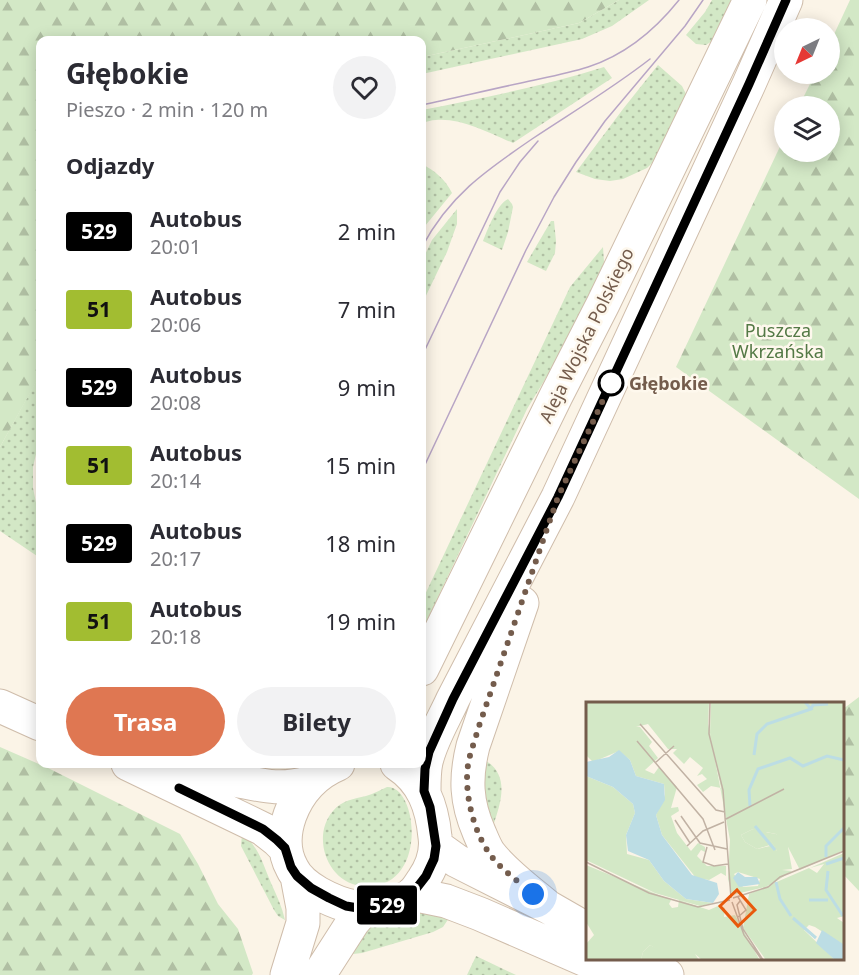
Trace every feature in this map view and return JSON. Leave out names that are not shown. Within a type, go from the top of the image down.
[{"type":"main road","name":"Aleja Wojska Polskiego","points":[[426,661],[603,304],[750,0]]},
{"type":"main road","points":[[426,759],[453,699],[558,497],[786,0]]},
{"type":"main road","points":[[548,907],[488,852],[472,813],[467,780],[468,763],[478,729],[558,497]]},
{"type":"main road","points":[[0,706],[36,722]]},
{"type":"main road","points":[[136,768],[263,829],[277,840],[311,888],[346,906],[364,909],[382,907],[412,894],[434,859],[436,846],[430,807],[424,791],[402,768]]},
{"type":"main road","points":[[171,768],[269,787],[290,787],[308,783]]},
{"type":"main road","points":[[287,975],[303,923],[303,908],[286,832],[300,793],[308,783],[329,768]]},
{"type":"main road","points":[[424,791],[425,768]]},
{"type":"main road","points":[[436,846],[457,861],[586,929]]},
{"type":"main road","points":[[412,894],[446,901],[480,914],[620,975]]},
{"type":"main road","points":[[319,975],[357,916],[364,909]]},
{"type":"main road","points":[[641,960],[667,975]]},
{"type":"green space","points":[[0,0],[619,0],[579,23],[426,56],[426,36],[36,36],[36,382],[0,447]]},
{"type":"green space","points":[[619,0],[649,0],[612,26],[582,39],[426,73],[426,56],[579,23]]},
{"type":"green space","points":[[712,0],[734,0],[715,39],[706,45],[696,44],[686,35]]},
{"type":"green space","name":"Puszcza Wkrzańska","points":[[850,0],[859,0],[859,499],[676,367],[774,159],[774,162],[840,162],[840,96],[804,96],[810,84],[840,84],[840,22]]},
{"type":"green space","points":[[658,65],[682,86],[688,98],[656,159],[647,168],[623,179],[610,181],[595,179],[576,172],[623,109]]},
{"type":"green space","points":[[604,67],[612,78],[513,143],[456,121],[426,122],[426,109]]},
{"type":"green space","points":[[426,167],[439,176],[452,193],[426,225]]},
{"type":"green space","points":[[508,199],[513,207],[502,250],[483,241],[497,211]]},
{"type":"green space","points":[[457,209],[457,224],[447,252],[426,296],[426,253],[432,240]]},
{"type":"green space","points":[[551,221],[554,221],[555,253],[546,271],[527,262]]},
{"type":"green space","points":[[603,247],[604,262],[600,277],[575,330],[527,409],[426,623],[426,593],[570,287]]},
{"type":"green space","points":[[36,381],[36,454],[33,467],[33,488],[36,503],[36,555],[0,531],[0,447]]},
{"type":"green space","points":[[859,697],[859,891],[844,875],[844,708]]},
{"type":"green space","points":[[0,747],[36,763],[36,768],[48,768],[180,834],[218,904],[238,929],[253,973],[252,975],[0,975]]},
{"type":"green space","points":[[483,759],[498,772],[501,780],[501,798],[493,826],[485,808]]},
{"type":"green space","points":[[387,787],[398,791],[406,803],[411,820],[412,839],[408,858],[398,874],[383,884],[361,886],[349,883],[331,867],[326,856],[323,833],[326,821],[340,804]]},
{"type":"green space","points":[[242,834],[253,844],[260,856],[285,920],[274,910],[241,846]]},
{"type":"green space","points":[[418,912],[449,918],[443,927],[433,932],[362,953],[349,952],[363,932],[377,923]]},
{"type":"green space","points":[[476,956],[516,975],[467,975]]},
{"type":"tram line","points":[[426,104],[563,74],[602,62],[638,40],[679,0]]},
{"type":"tram line","points":[[426,462],[526,250],[554,197],[605,121],[685,26],[703,0]]},
{"type":"tram line","points":[[426,240],[444,213],[469,186],[515,151],[650,59]]},
{"type":"tram line","points":[[426,348],[500,192],[520,162],[538,141]]},
{"type":"bus line","name":"529","points":[[426,759],[453,699],[558,497],[786,0]]},
{"type":"bus line","name":"529","points":[[179,788],[263,829],[285,848],[291,867],[297,876],[311,888],[337,903],[364,909],[382,907],[412,894],[434,859],[435,836],[430,807],[424,791],[425,768]]},
{"type":"place","name":"Głębokie","points":[[611,383]]},
{"type":"route","points":[[533,894],[488,852],[469,802],[468,763],[558,497],[611,383]]}]
